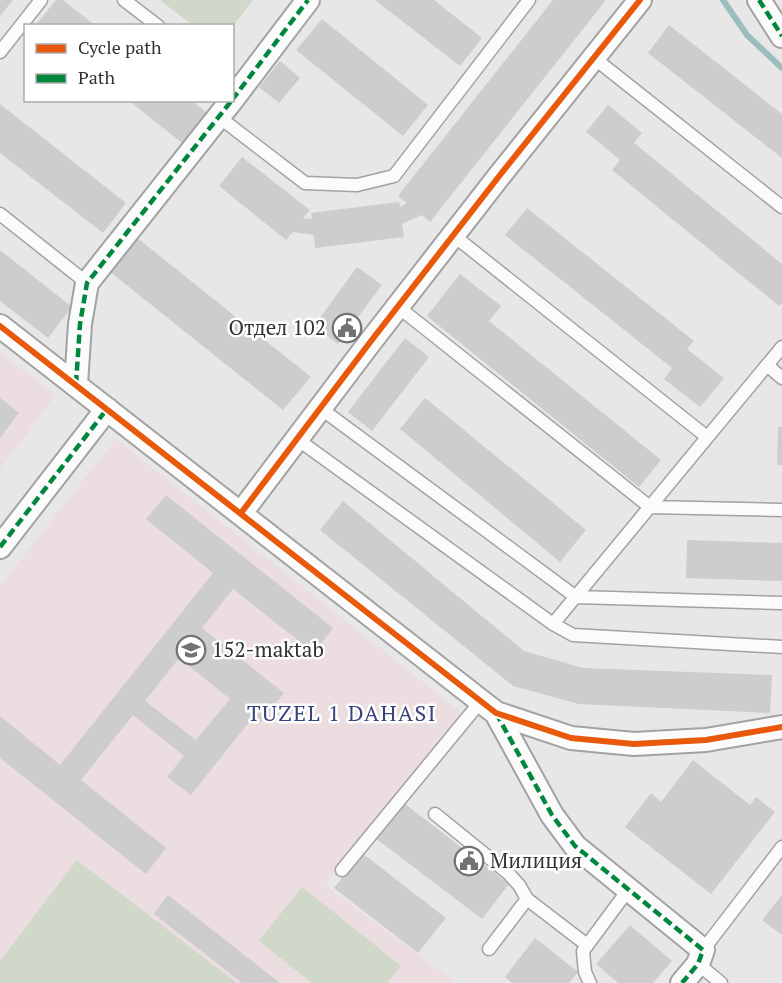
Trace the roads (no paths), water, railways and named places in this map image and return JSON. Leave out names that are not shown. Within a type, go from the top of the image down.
[{"type":"street","points":[[234,95],[308,0]]},
{"type":"street","points":[[241,513],[453,235],[640,0]]},
{"type":"street","points":[[759,0],[782,36]]},
{"type":"street","points":[[76,384],[80,324],[87,283],[229,102]]},
{"type":"street","points":[[0,326],[488,707],[570,738],[634,744],[706,740],[782,727]]},
{"type":"street","points":[[0,547],[107,409]]},
{"type":"street","points":[[488,707],[552,815],[575,846],[628,890],[701,957],[682,983]]},
{"type":"lane","points":[[0,52],[41,0]]},
{"type":"lane","points":[[124,0],[155,24]]},
{"type":"lane","points":[[234,100],[305,183],[357,185],[394,176],[529,0]]},
{"type":"lane","points":[[594,57],[782,207]]},
{"type":"lane","points":[[0,214],[87,283]]},
{"type":"lane","points":[[453,235],[707,437]]},
{"type":"lane","points":[[398,306],[650,507],[782,510]]},
{"type":"lane","points":[[553,624],[782,346]]},
{"type":"lane","points":[[767,365],[782,378]]},
{"type":"lane","points":[[320,408],[576,597],[782,603]]},
{"type":"lane","points":[[297,439],[553,624],[573,635],[782,647]]},
{"type":"lane","points":[[342,870],[488,707]]},
{"type":"lane","points":[[435,814],[508,873],[519,885],[527,899],[587,945]]},
{"type":"lane","points":[[721,983],[701,957],[782,848]]},
{"type":"lane","points":[[590,983],[585,972],[583,951],[628,890]]},
{"type":"lane","points":[[489,949],[527,899]]},
{"type":"waterway","points":[[723,0],[747,35],[782,68]]},
{"type":"place","name":"Отдел 102","points":[[347,328]]},
{"type":"place","name":"152-maktab","points":[[191,650]]},
{"type":"place","name":"Милиция","points":[[469,861]]},
{"type":"district","name":"TUZEL 1 DAHASI","points":[[342,713]]}]
